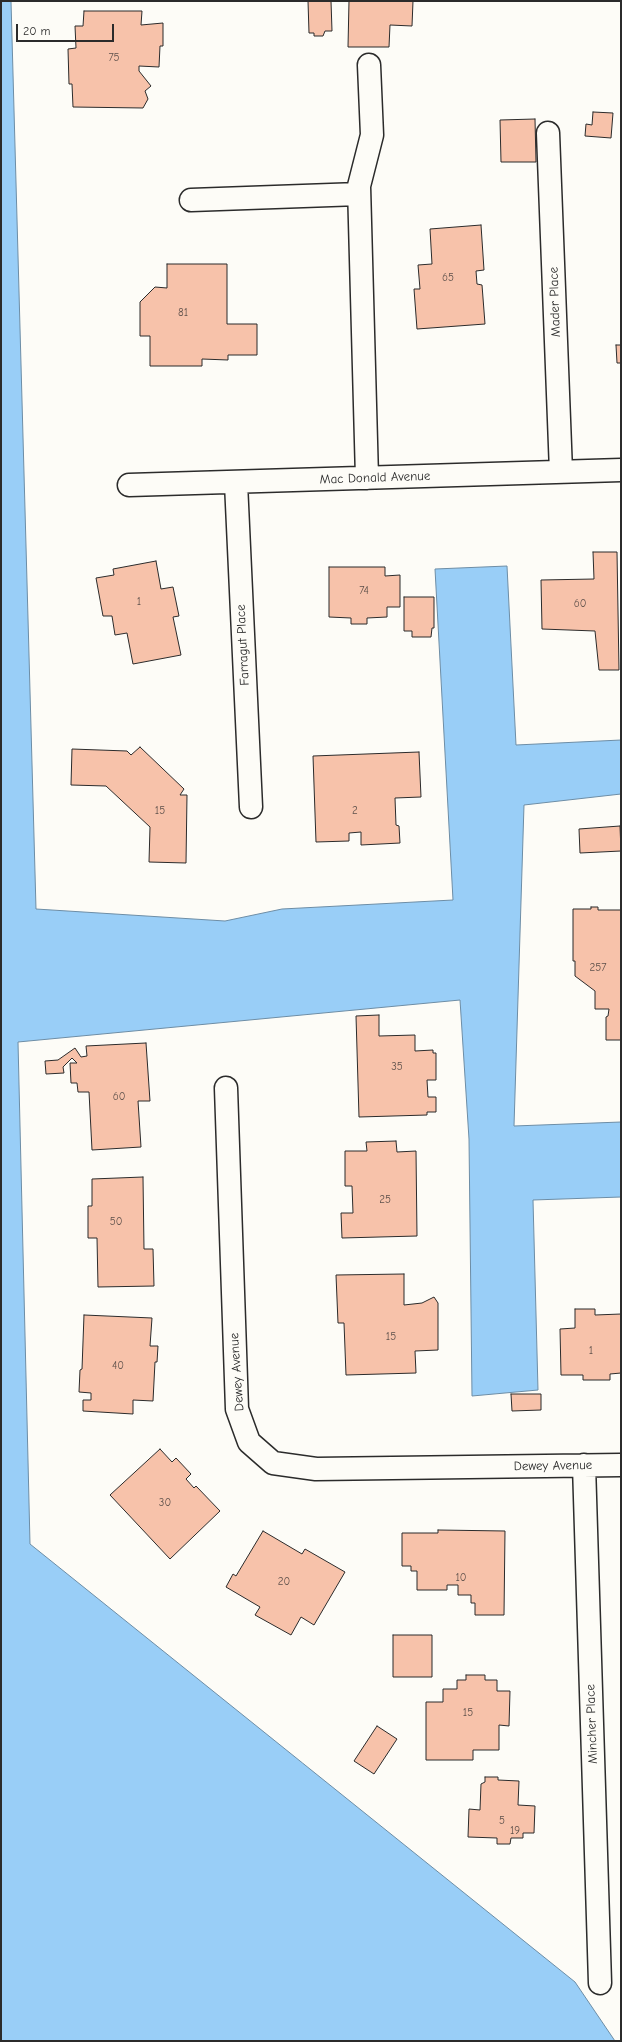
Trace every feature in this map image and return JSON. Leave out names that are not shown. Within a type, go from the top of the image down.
[{"type":"street","points":[[367,478],[359,186],[372,135],[369,65]]},
{"type":"street","name":"Mader Place","points":[[548,133],[561,472]]},
{"type":"street","points":[[191,200],[359,194]]},
{"type":"street","name":"Mac Donald Avenue","points":[[129,485],[236,483],[621,470]]},
{"type":"street","name":"Farragut Place","points":[[236,483],[251,807]]},
{"type":"street","name":"Dewey Avenue","points":[[226,1088],[237,1409],[249,1442],[273,1463],[316,1469],[621,1465]]},
{"type":"street","name":"Mincher Place","points":[[584,1465],[600,1983]]},
{"type":"water","points":[[1,1],[11,1],[36,909],[225,921],[282,909],[453,900],[435,569],[507,566],[516,745],[621,740],[621,794],[524,805],[514,1126],[621,1122],[621,1197],[533,1200],[538,1390],[472,1396],[469,1139],[460,1000],[18,1042],[30,1544],[575,1982],[615,2041],[1,2041]]},
{"type":"building","points":[[308,1],[331,1],[332,31],[325,31],[323,36],[314,36],[314,33],[309,33]]},
{"type":"building","points":[[349,1],[413,1],[412,26],[390,25],[389,47],[348,47]]},
{"type":"building","points":[[84,11],[142,11],[141,25],[163,23],[163,46],[160,46],[159,67],[139,66],[139,71],[151,86],[145,91],[148,99],[143,108],[73,107],[72,84],[69,84],[68,49],[76,48],[75,26],[83,26]]},
{"type":"building","points":[[593,112],[613,113],[611,138],[585,136],[586,124],[592,125]]},
{"type":"building","points":[[535,119],[536,162],[501,162],[500,120]]},
{"type":"building","points":[[481,225],[484,270],[476,271],[477,284],[482,285],[485,324],[417,329],[414,289],[420,289],[418,265],[432,264],[430,229]]},
{"type":"building","points":[[167,264],[227,264],[227,324],[257,324],[257,355],[228,355],[228,360],[202,359],[202,366],[150,366],[150,336],[140,336],[140,302],[155,287],[167,288]]},
{"type":"building","points":[[616,345],[621,345],[621,363],[617,363]]},
{"type":"building","points":[[593,552],[617,552],[619,670],[599,670],[595,631],[542,629],[541,580],[594,579]]},
{"type":"building","points":[[156,561],[161,589],[173,587],[179,616],[173,617],[181,655],[133,664],[127,633],[115,635],[112,616],[103,616],[96,578],[114,575],[113,569]]},
{"type":"building","points":[[329,567],[385,567],[385,576],[400,575],[400,607],[387,607],[387,617],[367,618],[367,624],[351,624],[351,618],[329,617]]},
{"type":"building","points":[[404,597],[434,597],[434,628],[432,628],[431,637],[412,637],[412,631],[404,631]]},
{"type":"building","points":[[140,747],[184,789],[180,795],[187,795],[186,863],[149,862],[150,827],[106,786],[71,785],[72,749],[127,751],[131,755]]},
{"type":"building","points":[[419,752],[421,797],[395,798],[396,825],[399,826],[400,843],[361,845],[361,832],[349,833],[349,841],[316,842],[313,756]]},
{"type":"building","points":[[620,826],[621,851],[580,853],[579,829]]},
{"type":"building","points":[[591,907],[598,907],[598,910],[621,910],[621,1040],[606,1040],[606,1017],[608,1016],[609,1009],[595,1009],[595,991],[575,976],[575,961],[573,961],[573,909],[591,909]]},
{"type":"building","points":[[379,1015],[379,1036],[415,1035],[415,1051],[433,1050],[433,1053],[436,1053],[436,1080],[427,1080],[428,1097],[436,1097],[436,1112],[427,1112],[427,1115],[359,1117],[356,1016]]},
{"type":"building","points":[[146,1043],[150,1101],[138,1101],[141,1147],[92,1150],[89,1092],[78,1092],[77,1083],[71,1083],[70,1063],[77,1063],[72,1058],[63,1067],[64,1073],[46,1074],[45,1061],[58,1060],[75,1048],[81,1057],[87,1056],[86,1046]]},
{"type":"building","points":[[396,1141],[397,1152],[416,1151],[417,1236],[342,1238],[341,1213],[353,1213],[352,1186],[345,1186],[345,1151],[367,1151],[366,1142]]},
{"type":"building","points":[[143,1177],[144,1249],[153,1249],[154,1286],[98,1287],[97,1238],[88,1238],[88,1206],[92,1206],[92,1179]]},
{"type":"building","points":[[404,1274],[404,1305],[422,1303],[434,1297],[438,1303],[438,1350],[415,1351],[416,1373],[346,1375],[344,1323],[338,1323],[336,1275]]},
{"type":"building","points":[[575,1309],[595,1309],[595,1315],[621,1314],[621,1373],[610,1374],[610,1380],[583,1380],[583,1375],[561,1375],[560,1329],[575,1328]]},
{"type":"building","points":[[84,1315],[152,1318],[150,1346],[158,1346],[157,1362],[155,1362],[153,1401],[133,1400],[133,1414],[83,1411],[83,1400],[91,1400],[91,1393],[79,1392],[80,1370],[82,1369]]},
{"type":"building","points":[[511,1394],[541,1394],[541,1410],[512,1411]]},
{"type":"building","points":[[160,1449],[172,1462],[176,1458],[191,1474],[186,1479],[194,1488],[196,1486],[220,1511],[170,1559],[110,1495]]},
{"type":"building","points":[[438,1530],[505,1531],[504,1615],[475,1615],[475,1603],[471,1603],[471,1595],[458,1595],[458,1585],[447,1585],[447,1590],[417,1590],[417,1571],[411,1571],[411,1566],[402,1566],[402,1533],[438,1533]]},
{"type":"building","points":[[263,1531],[302,1554],[305,1549],[345,1572],[314,1625],[301,1617],[291,1635],[255,1615],[260,1607],[226,1587],[233,1574],[236,1576]]},
{"type":"building","points":[[393,1635],[432,1635],[432,1677],[393,1677]]},
{"type":"building","points":[[466,1675],[485,1675],[485,1680],[497,1680],[497,1691],[510,1691],[509,1726],[499,1725],[499,1750],[473,1750],[473,1760],[426,1760],[426,1702],[443,1702],[443,1689],[457,1689],[457,1680],[466,1680]]},
{"type":"building","points":[[377,1726],[397,1739],[374,1774],[354,1761]]},
{"type":"building","points":[[485,1777],[498,1777],[498,1780],[519,1781],[518,1805],[535,1806],[534,1833],[523,1833],[523,1838],[511,1838],[510,1844],[497,1844],[497,1838],[468,1837],[469,1809],[480,1810],[481,1784],[485,1782]]}]
